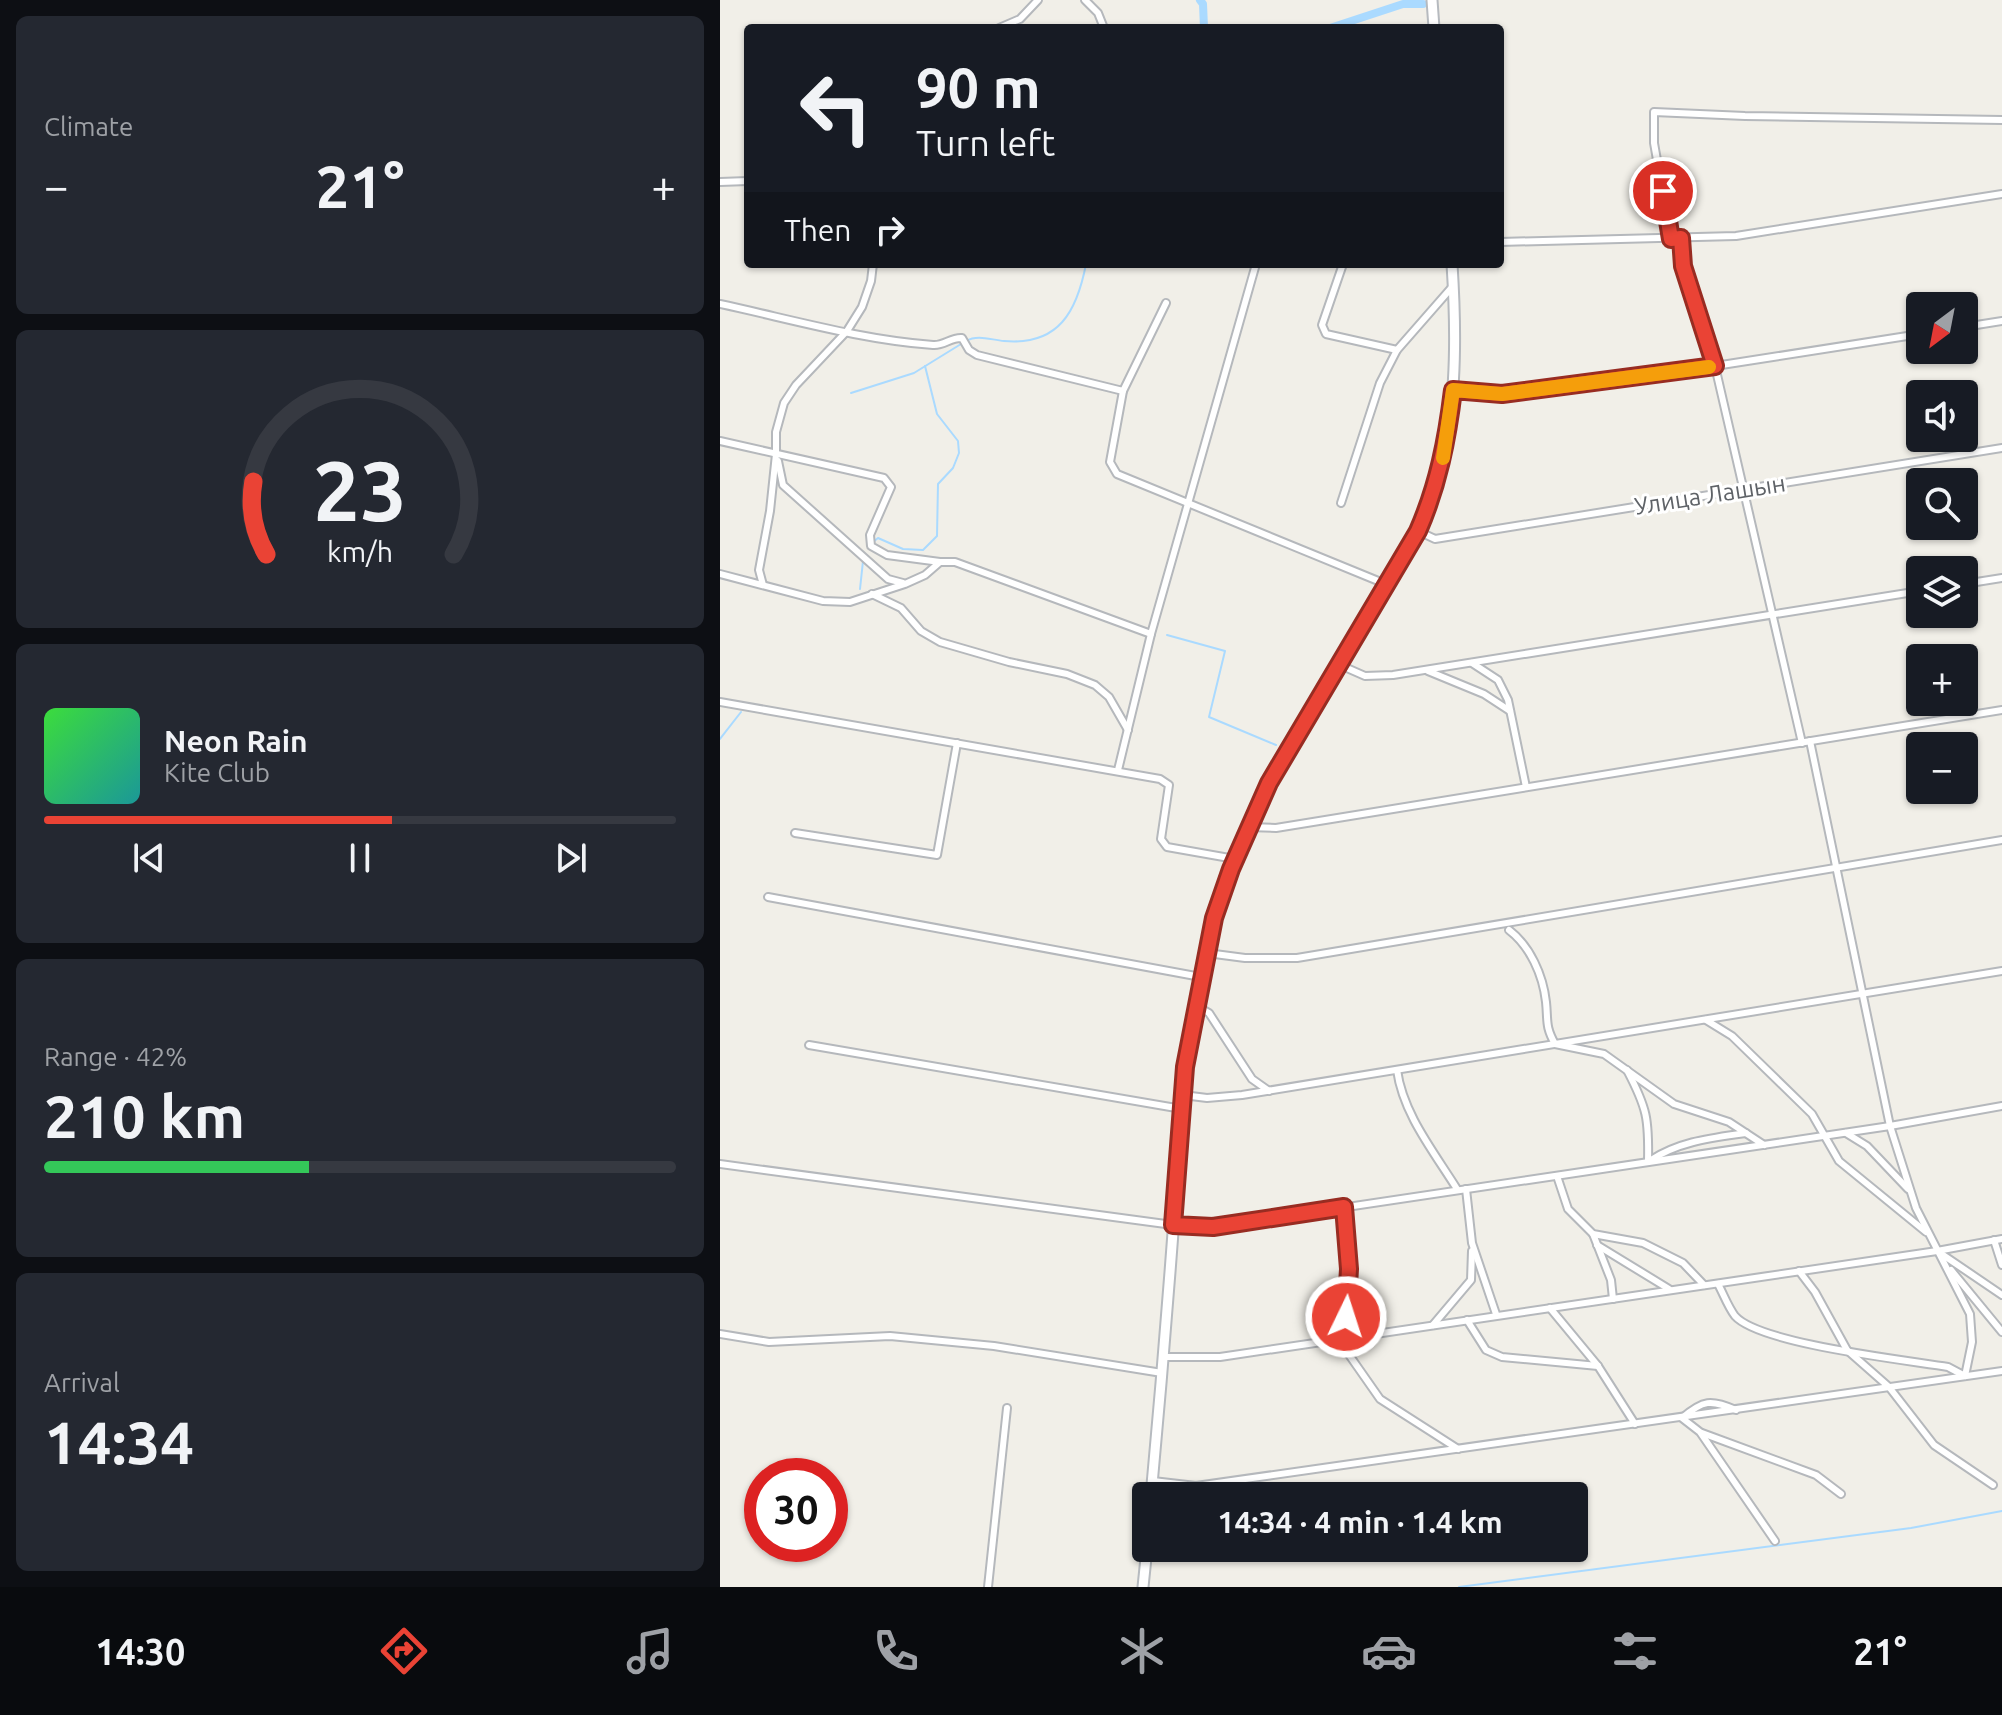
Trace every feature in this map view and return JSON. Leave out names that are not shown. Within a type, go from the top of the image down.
[{"type":"main road","points":[[1432,0],[1434,24]]},
{"type":"main road","points":[[1153,1481],[1185,1067],[1214,918],[1248,827],[1269,783],[1388,585],[1418,531],[1432,498],[1442,461],[1453,390],[1456,320],[1452,268]]},
{"type":"main road","points":[[1143,1587],[1146,1562]]},
{"type":"street","points":[[1008,24],[1020,19],[1038,0]]},
{"type":"street","points":[[1085,0],[1098,13],[1102,24]]},
{"type":"street","points":[[1671,239],[1654,143],[1654,112],[2002,120]]},
{"type":"street","points":[[720,182],[744,181]]},
{"type":"street","points":[[1504,242],[1736,236],[2002,194]]},
{"type":"street","points":[[1681,238],[1683,266],[1715,366],[1836,867],[1890,1126],[1911,1192],[1929,1235],[1970,1314],[1972,1342],[1965,1376]]},
{"type":"street","points":[[763,585],[759,570],[770,511],[776,432],[784,403],[796,385],[847,331],[862,307],[873,268]]},
{"type":"street","points":[[1118,770],[1151,634],[1255,268]]},
{"type":"street","points":[[1342,268],[1322,325],[1326,334],[1397,350]]},
{"type":"street","points":[[1341,503],[1380,383],[1397,350],[1453,286]]},
{"type":"street","points":[[1166,303],[1123,391],[1110,462],[1117,474],[1388,585]]},
{"type":"street","points":[[720,304],[888,340],[939,346],[951,337],[962,338],[969,350],[977,355],[1123,391]]},
{"type":"street","points":[[1978,325],[2002,321]]},
{"type":"street","points":[[1453,390],[1502,394],[1715,366],[1906,336]]},
{"type":"street","points":[[720,441],[884,478],[891,487],[870,535],[871,546],[887,555],[955,562],[1151,634]]},
{"type":"street","name":"Улица Лашын","points":[[1418,531],[1435,539],[2002,448]]},
{"type":"street","points":[[776,454],[783,485],[888,579],[905,584]]},
{"type":"street","points":[[720,574],[823,601],[850,602],[905,584],[925,575],[940,562]]},
{"type":"street","points":[[1978,582],[2002,578]]},
{"type":"street","points":[[1340,665],[1365,676],[1426,670],[1906,593]]},
{"type":"street","points":[[872,594],[901,608],[921,631],[940,642],[1009,662],[1067,674],[1095,685],[1109,697],[1128,730]]},
{"type":"street","points":[[1472,663],[1498,680],[1508,700],[1526,787]]},
{"type":"street","points":[[1426,670],[1484,694],[1510,711]]},
{"type":"street","points":[[720,702],[1160,779],[1169,785],[1161,839],[1167,847],[1235,859]]},
{"type":"street","points":[[1248,827],[1276,828],[2002,710]]},
{"type":"street","points":[[795,833],[937,855],[957,743]]},
{"type":"street","points":[[1207,953],[1245,958],[1297,958],[2002,840]]},
{"type":"street","points":[[768,897],[1201,977]]},
{"type":"street","points":[[1509,930],[1519,937],[1532,958],[1546,1000],[1546,1029],[1555,1044],[1604,1054],[1674,1104],[1729,1122],[1764,1145]]},
{"type":"street","points":[[1183,1095],[1207,1098],[1269,1091],[2002,971]]},
{"type":"street","points":[[1197,1006],[1209,1013],[1252,1079],[1269,1091]]},
{"type":"street","points":[[1706,1020],[1732,1036],[1812,1114],[1839,1161],[1929,1235]]},
{"type":"street","points":[[1592,1038],[1604,1054]]},
{"type":"street","points":[[809,1045],[1182,1109]]},
{"type":"street","points":[[1625,1067],[1643,1100],[1649,1123],[1648,1162]]},
{"type":"street","points":[[1397,1070],[1400,1089],[1412,1115],[1457,1189]]},
{"type":"street","points":[[720,1164],[1173,1225],[1213,1227],[1845,1133],[2002,1106]]},
{"type":"street","points":[[1648,1162],[1667,1149],[1687,1143],[1746,1133]]},
{"type":"street","points":[[1845,1133],[1867,1146],[1911,1192]]},
{"type":"street","points":[[1557,1176],[1568,1209],[1593,1234],[1611,1280],[1613,1299]]},
{"type":"street","points":[[1433,1325],[1471,1280],[1472,1243],[1466,1189]]},
{"type":"street","points":[[1338,1339],[1346,1317],[1349,1269],[1344,1207]]},
{"type":"street","points":[[1593,1234],[1643,1243],[1683,1263],[1704,1286]]},
{"type":"street","points":[[1163,1357],[1220,1357],[1937,1251],[1998,1239],[2002,1265]]},
{"type":"street","points":[[1472,1243],[1496,1314]]},
{"type":"street","points":[[1597,1245],[1669,1290]]},
{"type":"street","points":[[1937,1251],[2002,1295]]},
{"type":"street","points":[[1937,1251],[2002,1332]]},
{"type":"street","points":[[1799,1271],[1815,1292],[1847,1350],[1889,1387],[1934,1445],[1993,1485]]},
{"type":"street","points":[[1718,1284],[1736,1317],[1755,1329],[1784,1339],[1948,1367],[1965,1376]]},
{"type":"street","points":[[1550,1308],[1598,1366],[1635,1424]]},
{"type":"street","points":[[1467,1320],[1486,1350],[1502,1357],[1598,1366]]},
{"type":"street","points":[[720,1334],[769,1342],[890,1336],[994,1346],[1162,1373]]},
{"type":"street","points":[[1338,1339],[1380,1399],[1458,1449]]},
{"type":"street","points":[[1153,1481],[1196,1486],[2002,1371]]},
{"type":"street","points":[[988,1587],[1007,1408]]},
{"type":"street","points":[[1682,1418],[1700,1432],[1816,1475],[1841,1494]]},
{"type":"street","points":[[1700,1432],[1775,1541]]},
{"type":"waterway","points":[[1200,0],[1204,24]]},
{"type":"waterway","points":[[1342,24],[1403,4],[1423,4]]},
{"type":"waterway","points":[[966,341],[980,338],[1023,341],[1052,331],[1071,310],[1085,268]]},
{"type":"waterway","points":[[851,393],[914,373],[961,344]]},
{"type":"waterway","points":[[873,542],[878,538],[903,549],[923,550],[937,536],[938,484],[953,468],[959,453],[958,441],[937,414],[925,366]]},
{"type":"waterway","points":[[860,589],[863,561]]},
{"type":"waterway","points":[[1167,635],[1225,651],[1209,717],[1276,745]]},
{"type":"waterway","points":[[720,739],[741,712]]},
{"type":"waterway","points":[[1459,1587],[1911,1528],[2002,1511]]},
{"type":"slow traffic","points":[[1443,458],[1453,390],[1502,394],[1709,367]]},
{"type":"route","points":[[1346,1317],[1349,1269],[1344,1207],[1213,1227],[1173,1225],[1185,1067],[1214,918],[1248,827],[1269,783],[1418,531],[1432,498],[1442,461],[1453,390],[1502,394],[1715,366],[1683,266],[1681,238],[1671,239],[1663,191]]}]
